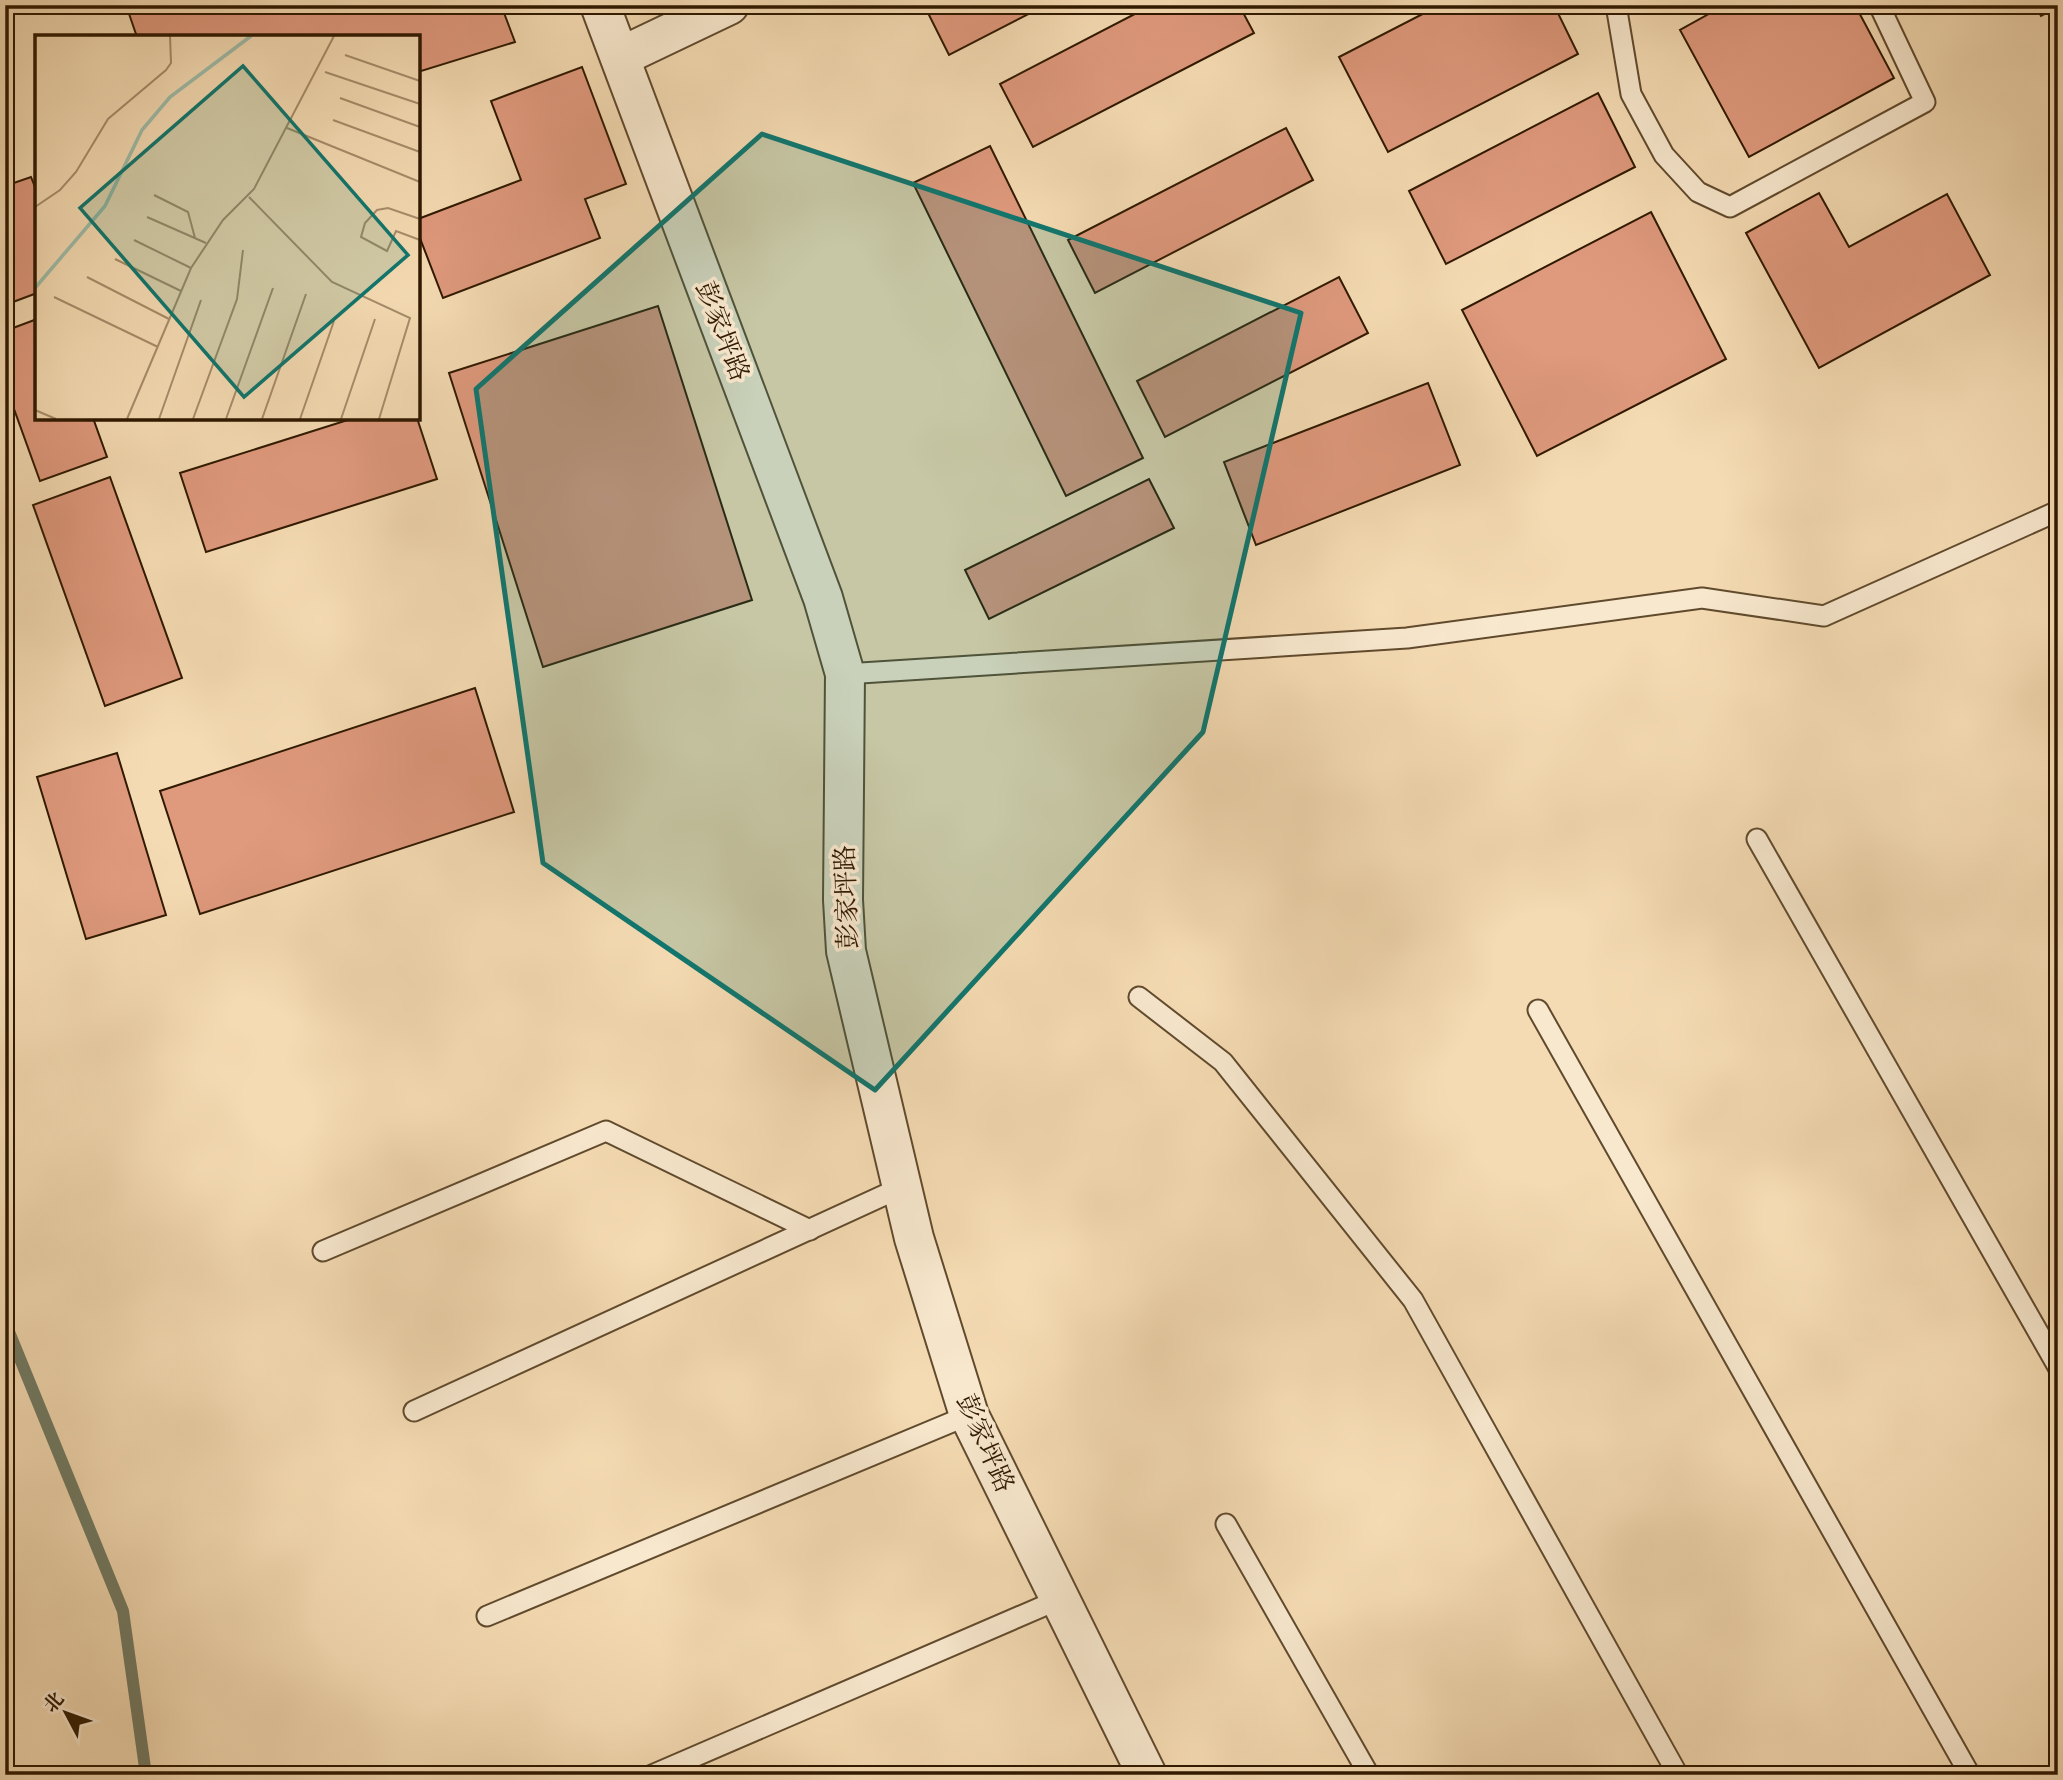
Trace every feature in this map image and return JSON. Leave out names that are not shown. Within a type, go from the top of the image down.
[{"type":"street","name":"彭家坪路","points":[[600,5],[818,585],[845,674],[843,900],[846,951],[914,1238],[969,1415],[1147,1775]]},
{"type":"street","points":[[620,57],[729,5]]},
{"type":"lane","points":[[1616,5],[1631,94],[1664,155],[1698,192],[1730,207],[1925,103],[1879,5]]},
{"type":"lane","points":[[845,674],[1407,638],[1702,598],[1824,616],[2058,510]]},
{"type":"lane","points":[[1757,839],[2058,1367]]},
{"type":"lane","points":[[1139,997],[1223,1062],[1413,1300],[1678,1775]]},
{"type":"lane","points":[[1538,1010],[1970,1775]]},
{"type":"lane","points":[[323,1251],[606,1130],[810,1230]]},
{"type":"lane","points":[[414,1411],[902,1187]]},
{"type":"lane","points":[[487,1616],[969,1415]]},
{"type":"lane","points":[[1226,1524],[1369,1775]]},
{"type":"lane","points":[[652,1775],[1060,1599]]},
{"type":"highlighted area","points":[[762,134],[1301,313],[1203,732],[875,1090],[543,863],[476,389]]},
{"type":"building","points":[[126,5],[501,5],[515,42],[420,71],[420,35],[136,35]]},
{"type":"building","points":[[924,5],[1046,5],[949,55]]},
{"type":"building","points":[[1152,5],[1239,5],[1254,33],[1033,147],[1000,84]]},
{"type":"building","points":[[1312,5],[1331,5],[1316,13]]},
{"type":"building","points":[[1440,5],[1554,5],[1578,54],[1388,152],[1339,57]]},
{"type":"building","points":[[1725,5],[1855,5],[1894,78],[1749,157],[1680,30]]},
{"type":"building","points":[[2035,5],[2058,5],[2058,7],[2041,16]]},
{"type":"building","points":[[582,67],[626,184],[585,199],[600,238],[443,298],[420,238],[420,218],[521,180],[491,101]]},
{"type":"building","points":[[1598,93],[1635,167],[1446,264],[1409,191]]},
{"type":"building","points":[[1286,128],[1313,180],[1095,293],[1068,240]]},
{"type":"building","points":[[990,146],[1143,458],[1066,496],[913,183]]},
{"type":"building","points":[[31,177],[35,187],[35,294],[5,305],[5,186]]},
{"type":"building","points":[[1819,193],[1849,247],[1947,194],[1990,275],[1819,368],[1746,233]]},
{"type":"building","points":[[1651,212],[1726,359],[1537,456],[1462,310]]},
{"type":"building","points":[[1339,277],[1368,333],[1165,437],[1137,381]]},
{"type":"building","points":[[658,306],[752,600],[543,667],[449,373]]},
{"type":"building","points":[[35,320],[35,420],[94,420],[107,457],[40,481],[5,384],[5,331]]},
{"type":"building","points":[[1428,383],[1460,465],[1256,545],[1224,462]]},
{"type":"building","points":[[348,420],[418,420],[437,479],[206,552],[180,473]]},
{"type":"building","points":[[110,477],[182,678],[105,706],[33,505]]},
{"type":"building","points":[[1149,479],[1174,528],[989,619],[965,570]]},
{"type":"building","points":[[475,688],[514,812],[200,914],[160,791]]},
{"type":"building","points":[[117,753],[166,915],[86,939],[37,777]]},
{"type":"waterway","points":[[5,1322],[123,1611],[146,1775]]}]
